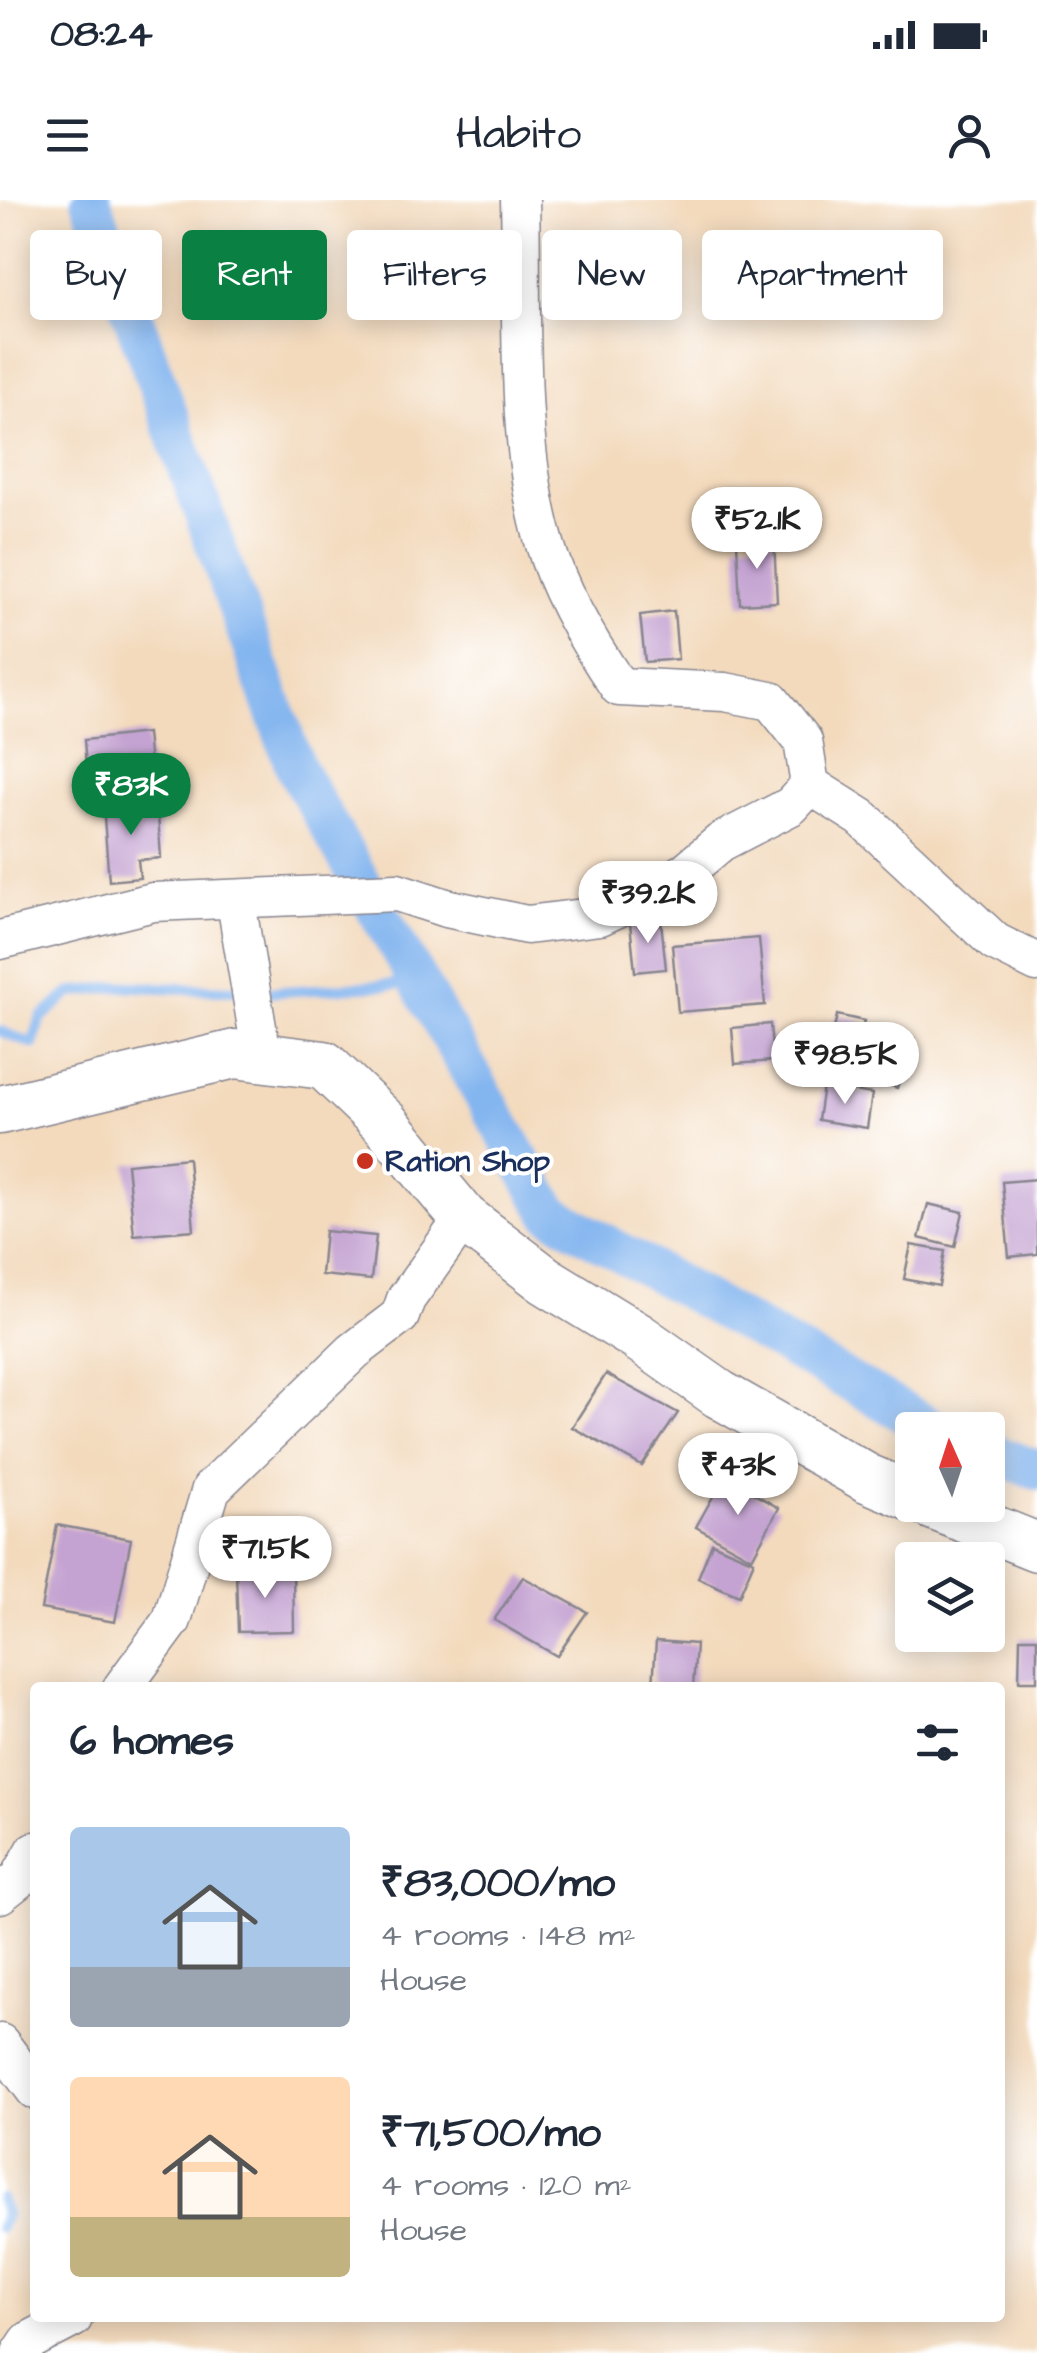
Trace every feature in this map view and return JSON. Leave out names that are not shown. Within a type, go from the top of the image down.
[{"type":"main road","points":[[0,1110],[235,1054],[324,1065],[385,1123],[464,1218],[545,1280],[719,1394],[866,1478],[895,1490]]},
{"type":"main road","points":[[974,1522],[1037,1547]]},
{"type":"street","points":[[520,200],[529,456],[545,546],[576,612],[620,688],[725,692],[771,701],[803,741],[810,784],[862,818],[995,942],[1037,963]]},
{"type":"street","points":[[0,940],[153,902],[236,902],[397,892],[446,908],[527,924],[600,916],[672,883],[721,842],[790,806],[810,784]]},
{"type":"street","points":[[236,902],[262,1057]]},
{"type":"street","points":[[126,1682],[172,1620],[211,1490],[354,1351],[400,1316],[406,1299],[464,1218]]},
{"type":"street","points":[[0,1894],[19,1879],[30,1860]]},
{"type":"street","points":[[0,2043],[30,2083]]},
{"type":"street","points":[[21,2353],[29,2341],[66,2322]]},
{"type":"building","points":[[774,540],[777,602],[740,604],[737,542]]},
{"type":"building","points":[[674,611],[678,659],[645,662],[640,615]]},
{"type":"building","points":[[147,733],[152,786],[88,792],[84,740]]},
{"type":"building","points":[[157,801],[161,858],[138,860],[140,878],[109,881],[103,805]]},
{"type":"building","points":[[661,921],[666,969],[635,972],[630,923]]},
{"type":"building","points":[[759,938],[765,1005],[678,1012],[672,945]]},
{"type":"building","points":[[837,1015],[864,1021],[853,1073],[826,1067]]},
{"type":"building","points":[[770,1024],[773,1061],[735,1064],[732,1028]]},
{"type":"building","points":[[882,1027],[914,1038],[897,1088],[865,1077]]},
{"type":"building","points":[[823,1086],[872,1094],[867,1128],[818,1120]]},
{"type":"building","points":[[188,1158],[194,1230],[134,1235],[127,1164]]},
{"type":"building","points":[[1037,1179],[1037,1254],[1009,1257],[1002,1182]]},
{"type":"building","points":[[928,1204],[963,1212],[955,1247],[919,1238]]},
{"type":"building","points":[[325,1231],[376,1236],[371,1280],[321,1275]]},
{"type":"building","points":[[911,1245],[945,1251],[939,1286],[904,1279]]},
{"type":"building","points":[[606,1374],[678,1413],[642,1466],[572,1427]]},
{"type":"building","points":[[724,1477],[779,1508],[752,1558],[696,1527]]},
{"type":"building","points":[[57,1525],[131,1539],[115,1622],[41,1609]]},
{"type":"building","points":[[712,1543],[754,1561],[739,1596],[698,1578]]},
{"type":"building","points":[[293,1570],[294,1631],[238,1632],[236,1571]]},
{"type":"building","points":[[523,1577],[587,1612],[557,1656],[494,1620]]},
{"type":"building","points":[[1020,1638],[1037,1638],[1037,1681],[1019,1681]]},
{"type":"building","points":[[656,1641],[696,1644],[693,1682],[653,1682]]},
{"type":"waterway","points":[[91,200],[296,769],[551,1213],[903,1412]]},
{"type":"waterway","points":[[0,1031],[33,1044],[41,1018],[70,993],[121,986],[273,992],[419,983]]},
{"type":"waterway","points":[[1005,1458],[1037,1470]]},
{"type":"waterway","points":[[0,2199],[6,2215],[0,2227]]},
{"type":"place","name":"Ration Shop","points":[[365,1161]]}]
